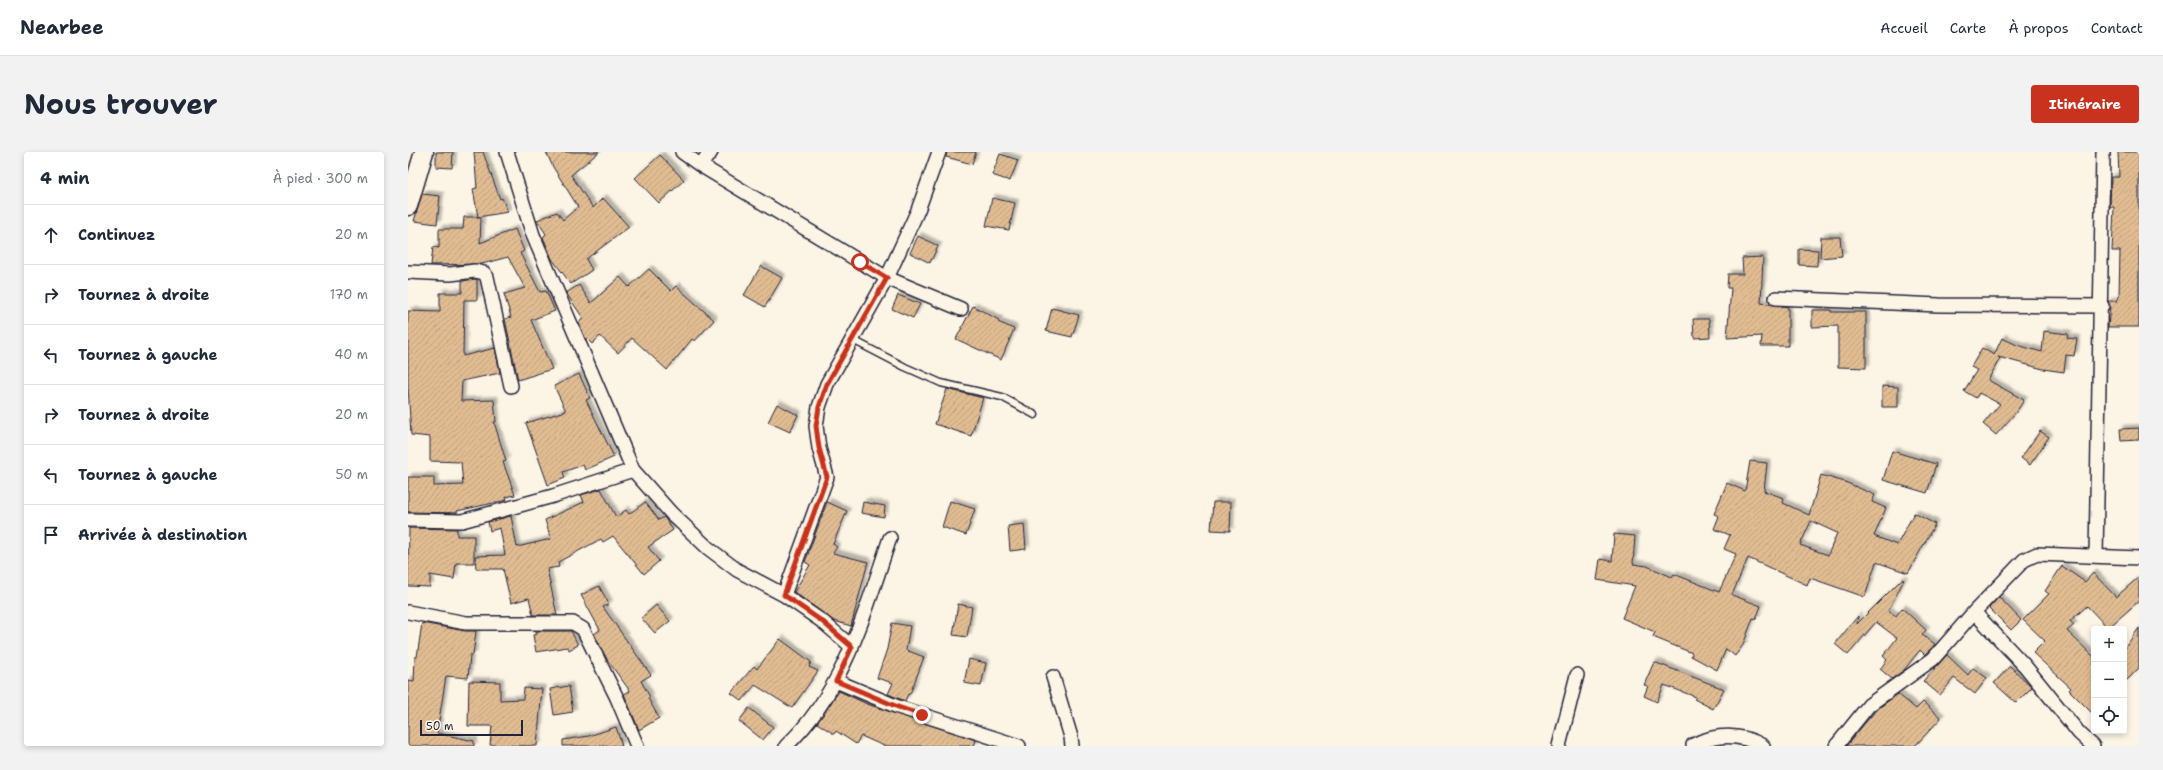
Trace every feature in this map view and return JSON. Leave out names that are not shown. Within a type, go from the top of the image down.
[{"type":"street","points":[[507,152],[532,235],[633,470],[671,513],[708,548],[737,570],[784,595],[823,622],[852,647]]},
{"type":"street","points":[[682,152],[700,165],[887,278],[961,309]]},
{"type":"street","points":[[700,165],[711,152]]},
{"type":"street","points":[[784,595],[827,477],[819,448],[816,426],[819,407],[827,384],[887,278],[918,210],[939,152]]},
{"type":"street","points":[[2096,556],[2102,306],[2103,152]]},
{"type":"street","points":[[408,206],[411,187],[423,158]]},
{"type":"street","points":[[408,272],[450,274],[475,271],[484,273],[487,277],[511,386]]},
{"type":"street","points":[[1776,298],[1939,305],[2102,306]]},
{"type":"street","points":[[408,520],[462,521],[553,496],[633,470]]},
{"type":"street","points":[[786,746],[805,729],[836,681],[852,647],[890,538]]},
{"type":"street","points":[[1836,746],[1869,705],[1933,659],[1974,612],[2024,560],[2036,554],[2139,558]]},
{"type":"street","points":[[408,612],[466,623],[573,623],[583,630],[616,698],[637,746]]},
{"type":"street","points":[[1974,612],[2025,666],[2079,733],[2094,746]]},
{"type":"street","points":[[1559,746],[1577,675]]},
{"type":"street","points":[[1052,676],[1071,737],[1072,746]]},
{"type":"street","points":[[836,681],[898,707],[1019,746]]},
{"type":"street","points":[[1693,745],[1719,736],[1733,736],[1755,742],[1763,746]]},
{"type":"lane","points":[[853,340],[905,367],[941,383],[1002,397],[1035,415]]},
{"type":"building","points":[[436,152],[453,152],[452,168],[436,167]]},
{"type":"building","points":[[474,152],[483,152],[500,199],[502,198],[508,212],[478,217],[473,189],[477,188]]},
{"type":"building","points":[[546,152],[599,152],[571,175],[593,208],[603,198],[629,227],[586,259],[592,270],[571,284],[552,259],[543,237],[546,234],[537,220],[557,212],[563,220],[578,207],[553,167]]},
{"type":"building","points":[[947,152],[976,152],[972,164],[946,157]]},
{"type":"building","points":[[2118,152],[2139,152],[2139,327],[2108,327],[2110,306],[2108,301],[2117,301],[2119,297],[2120,251],[2112,251],[2114,207],[2110,207],[2111,177],[2119,177]]},
{"type":"building","points":[[1000,154],[1018,160],[1010,181],[992,175]]},
{"type":"building","points":[[660,155],[684,180],[659,203],[635,178]]},
{"type":"building","points":[[422,194],[440,196],[437,224],[414,221]]},
{"type":"building","points":[[992,198],[1015,203],[1009,230],[986,226]]},
{"type":"building","points":[[464,217],[481,217],[480,243],[515,229],[524,251],[520,253],[540,292],[546,291],[555,311],[531,320],[552,369],[518,380],[505,319],[511,317],[504,294],[525,288],[508,257],[482,264],[431,265],[433,247],[439,248],[439,229],[463,229]]},
{"type":"building","points":[[918,236],[938,246],[930,263],[910,253]]},
{"type":"building","points":[[1821,237],[1840,237],[1842,256],[1820,258]]},
{"type":"building","points":[[1799,249],[1818,250],[1817,266],[1799,265]]},
{"type":"building","points":[[1763,257],[1761,303],[1788,307],[1788,346],[1761,346],[1762,336],[1727,338],[1731,288],[1727,288],[1728,274],[1743,274],[1742,258]]},
{"type":"building","points":[[761,266],[782,278],[765,307],[744,295]]},
{"type":"building","points":[[649,269],[671,291],[676,286],[714,320],[695,341],[692,339],[667,370],[632,338],[618,353],[600,336],[592,344],[584,336],[579,323],[583,318],[566,293],[579,285],[591,303],[620,277],[629,287]]},
{"type":"building","points":[[477,280],[477,300],[464,300],[463,356],[495,348],[500,373],[462,381],[461,401],[494,400],[496,422],[494,422],[506,461],[503,462],[515,495],[506,497],[507,500],[457,511],[457,513],[408,512],[408,477],[434,477],[434,486],[463,485],[461,462],[430,461],[430,437],[411,435],[408,386],[408,311],[440,312],[440,293],[462,293],[462,281]]},
{"type":"building","points":[[898,295],[920,304],[913,318],[892,309]]},
{"type":"building","points":[[973,306],[999,320],[998,322],[1014,329],[1001,360],[956,339]]},
{"type":"building","points":[[1052,308],[1079,315],[1072,337],[1046,331]]},
{"type":"building","points":[[1812,310],[1831,310],[1831,312],[1866,312],[1866,368],[1838,367],[1838,326],[1812,327]]},
{"type":"building","points":[[1693,319],[1709,319],[1710,337],[1694,338]]},
{"type":"building","points":[[2044,331],[2068,334],[2067,338],[2077,339],[2074,356],[2066,355],[2064,372],[2043,369],[1998,357],[2000,358],[1988,380],[2024,400],[2017,411],[1996,435],[1983,424],[2000,404],[1979,393],[1976,398],[1964,391],[1977,370],[1971,367],[1982,348],[1994,355],[2002,338],[2017,345],[2042,352]]},
{"type":"building","points":[[579,374],[590,398],[586,400],[614,457],[585,470],[583,465],[563,472],[565,478],[548,485],[526,423],[566,411],[554,386]]},
{"type":"building","points":[[1882,386],[1898,387],[1898,407],[1882,407]]},
{"type":"building","points":[[947,389],[983,398],[971,436],[935,424]]},
{"type":"building","points":[[777,404],[798,415],[790,432],[768,422]]},
{"type":"building","points":[[2139,428],[2139,440],[2121,441],[2120,429]]},
{"type":"building","points":[[2040,431],[2049,437],[2030,465],[2021,458]]},
{"type":"building","points":[[1892,451],[1936,464],[1927,493],[1883,480]]},
{"type":"building","points":[[1750,461],[1767,463],[1764,491],[1784,498],[1783,503],[1809,515],[1821,475],[1845,482],[1875,495],[1872,502],[1886,508],[1874,536],[1897,545],[1914,513],[1935,524],[1908,573],[1876,562],[1865,597],[1810,578],[1807,585],[1748,558],[1732,595],[1761,606],[1756,619],[1753,618],[1743,645],[1735,656],[1726,649],[1717,670],[1691,656],[1692,653],[1653,637],[1655,632],[1622,618],[1635,586],[1597,580],[1600,559],[1612,561],[1614,534],[1635,536],[1633,564],[1647,566],[1672,577],[1674,574],[1719,592],[1736,554],[1724,549],[1730,535],[1714,529],[1719,516],[1714,514],[1727,483],[1745,491]],"holes":[[[1811,521],[1837,533],[1828,555],[1800,545]]]},
{"type":"building","points":[[601,489],[616,517],[626,510],[629,514],[645,502],[659,520],[664,517],[673,530],[648,547],[659,561],[644,574],[613,536],[603,542],[601,539],[558,562],[559,567],[547,569],[557,615],[533,615],[529,598],[511,603],[503,569],[476,569],[475,556],[505,555],[500,528],[490,531],[488,522],[511,516],[517,547],[551,539],[545,520],[584,502],[581,495]]},
{"type":"building","points":[[950,501],[975,509],[966,535],[942,527]]},
{"type":"building","points":[[827,502],[847,511],[833,544],[837,547],[833,553],[868,562],[851,626],[834,621],[794,592],[810,565],[805,562]]},
{"type":"building","points":[[863,502],[885,506],[884,517],[861,513]]},
{"type":"building","points":[[1213,502],[1231,502],[1230,531],[1211,530]]},
{"type":"building","points":[[1024,524],[1026,549],[1010,551],[1008,526]]},
{"type":"building","points":[[409,528],[457,529],[457,536],[474,536],[474,563],[456,563],[454,579],[430,575],[430,587],[408,586]]},
{"type":"building","points":[[2062,566],[2085,582],[2093,573],[2116,597],[2139,577],[2139,601],[2110,626],[2106,626],[2087,606],[2070,621],[2074,625],[2067,631],[2091,654],[2091,712],[2069,690],[2071,688],[2033,653],[2045,641],[2023,620],[2049,594],[2045,591]]},
{"type":"building","points":[[1902,579],[1904,580],[1888,611],[1896,616],[1902,608],[1926,630],[1922,635],[1935,644],[1925,655],[1920,650],[1904,670],[1892,679],[1880,669],[1887,660],[1883,656],[1897,638],[1876,622],[1848,655],[1835,644],[1858,616],[1857,624]]},
{"type":"building","points":[[599,586],[609,604],[603,607],[651,675],[641,681],[659,718],[639,730],[624,694],[630,691],[608,661],[594,634],[600,630],[581,595]]},
{"type":"building","points":[[1999,597],[2021,620],[2011,630],[1989,608]]},
{"type":"building","points":[[958,604],[972,607],[967,637],[953,635]]},
{"type":"building","points":[[656,605],[670,621],[655,633],[641,618]]},
{"type":"building","points":[[422,623],[465,631],[476,631],[473,655],[470,655],[468,678],[446,676],[437,733],[474,741],[474,746],[408,746],[408,680],[414,681],[415,657],[417,657]]},
{"type":"building","points":[[892,623],[910,626],[906,650],[924,657],[910,694],[908,694],[905,701],[888,694],[893,683],[877,678],[887,649]]},
{"type":"building","points":[[2139,628],[2139,668],[2127,680],[2127,662],[2127,645]]},
{"type":"building","points":[[536,631],[571,631],[578,645],[569,650],[567,647],[536,652],[533,635],[537,634]]},
{"type":"building","points":[[780,639],[811,662],[809,667],[818,671],[792,708],[755,685],[742,701],[731,693],[754,666],[757,669]]},
{"type":"building","points":[[1947,655],[1968,675],[1973,668],[1987,678],[1975,694],[1954,678],[1940,695],[1923,681]]},
{"type":"building","points":[[969,659],[986,663],[981,686],[964,683]]},
{"type":"building","points":[[1654,662],[1724,689],[1713,709],[1694,699],[1696,697],[1664,685],[1657,702],[1644,696],[1648,686],[1644,685]]},
{"type":"building","points":[[2010,666],[2032,687],[2016,703],[1994,683]]},
{"type":"building","points":[[469,681],[500,682],[500,700],[523,699],[524,688],[542,689],[537,746],[490,745],[492,726],[468,726]]},
{"type":"building","points":[[569,686],[573,712],[554,715],[550,689]]},
{"type":"building","points":[[839,691],[867,704],[976,740],[974,746],[884,746],[861,736],[856,744],[836,731],[834,734],[817,723]]},
{"type":"building","points":[[1898,694],[1916,709],[1923,702],[1941,718],[1915,746],[1846,746],[1876,710]]},
{"type":"building","points":[[749,708],[773,727],[763,740],[739,721]]},
{"type":"building","points":[[616,727],[622,746],[563,746],[563,740],[589,736]]},
{"type":"route","points":[[860,262],[887,278],[827,384],[819,407],[816,426],[819,448],[827,477],[784,595],[823,622],[852,647],[836,681],[898,707],[922,715]]}]
